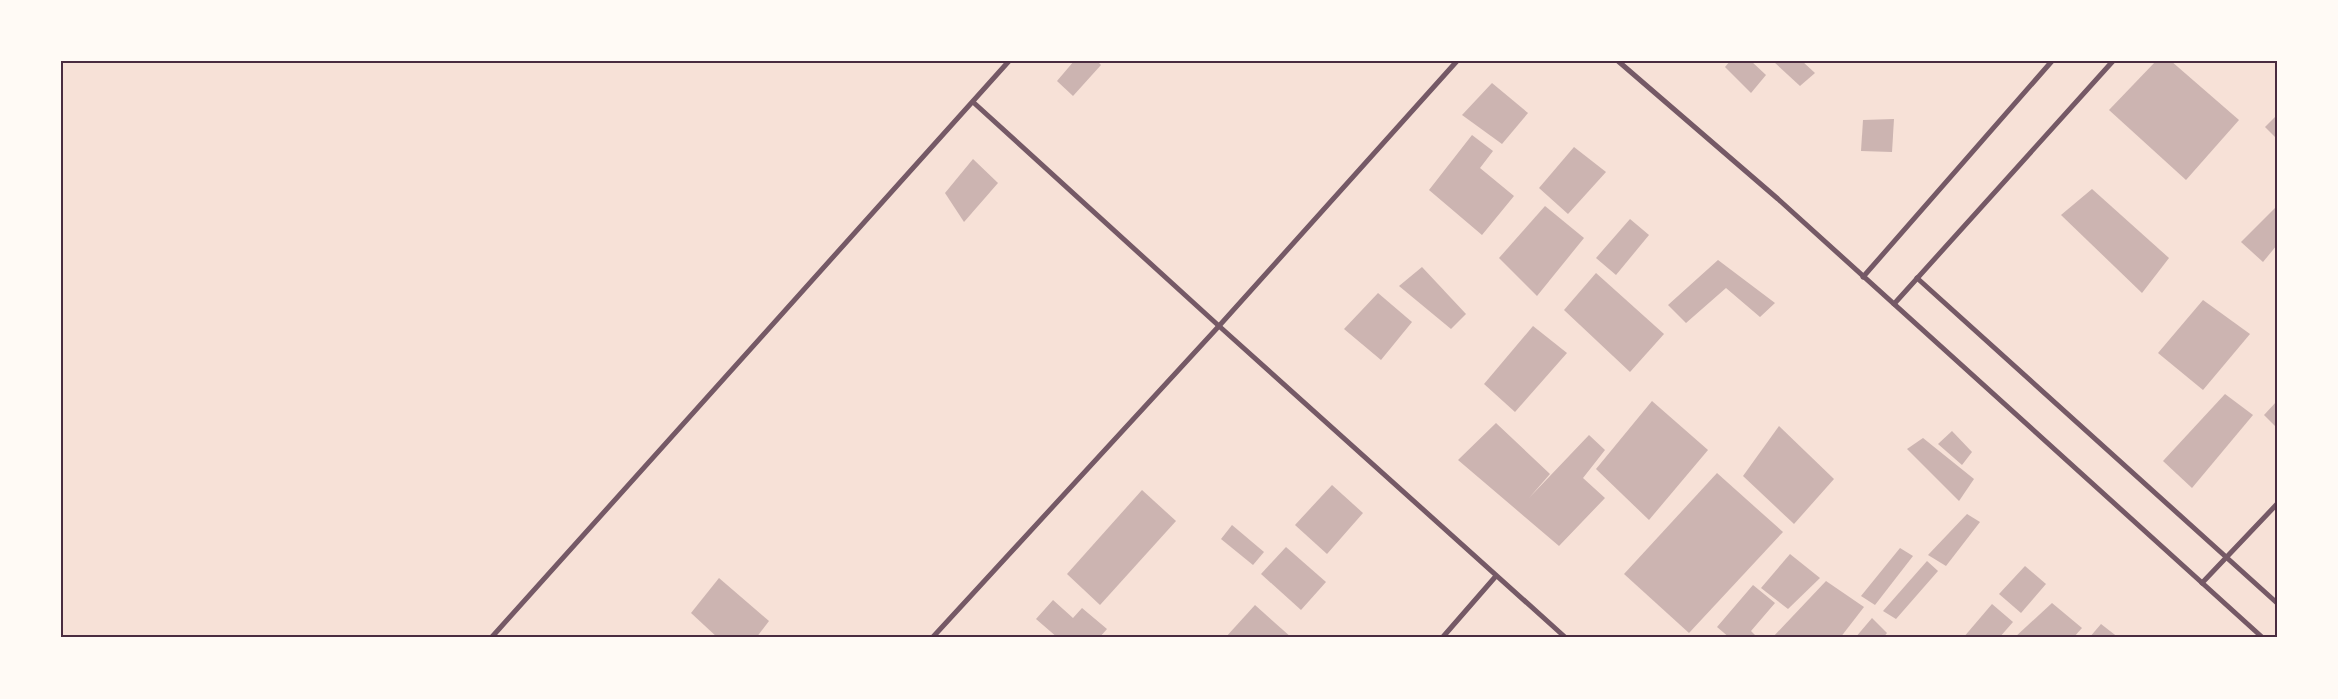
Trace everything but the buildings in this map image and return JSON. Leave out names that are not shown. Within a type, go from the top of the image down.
[{"type":"street","points":[[491,638],[1009,61]]},
{"type":"street","points":[[932,638],[1219,326],[1457,61]]},
{"type":"street","points":[[1618,61],[1778,199],[2263,638]]},
{"type":"street","points":[[1863,277],[2052,61]]},
{"type":"street","points":[[1894,304],[2113,61]]},
{"type":"street","points":[[973,102],[1566,638]]},
{"type":"street","points":[[1918,278],[2277,603]]},
{"type":"street","points":[[2202,583],[2277,504]]},
{"type":"street","points":[[1442,638],[1496,576]]}]
